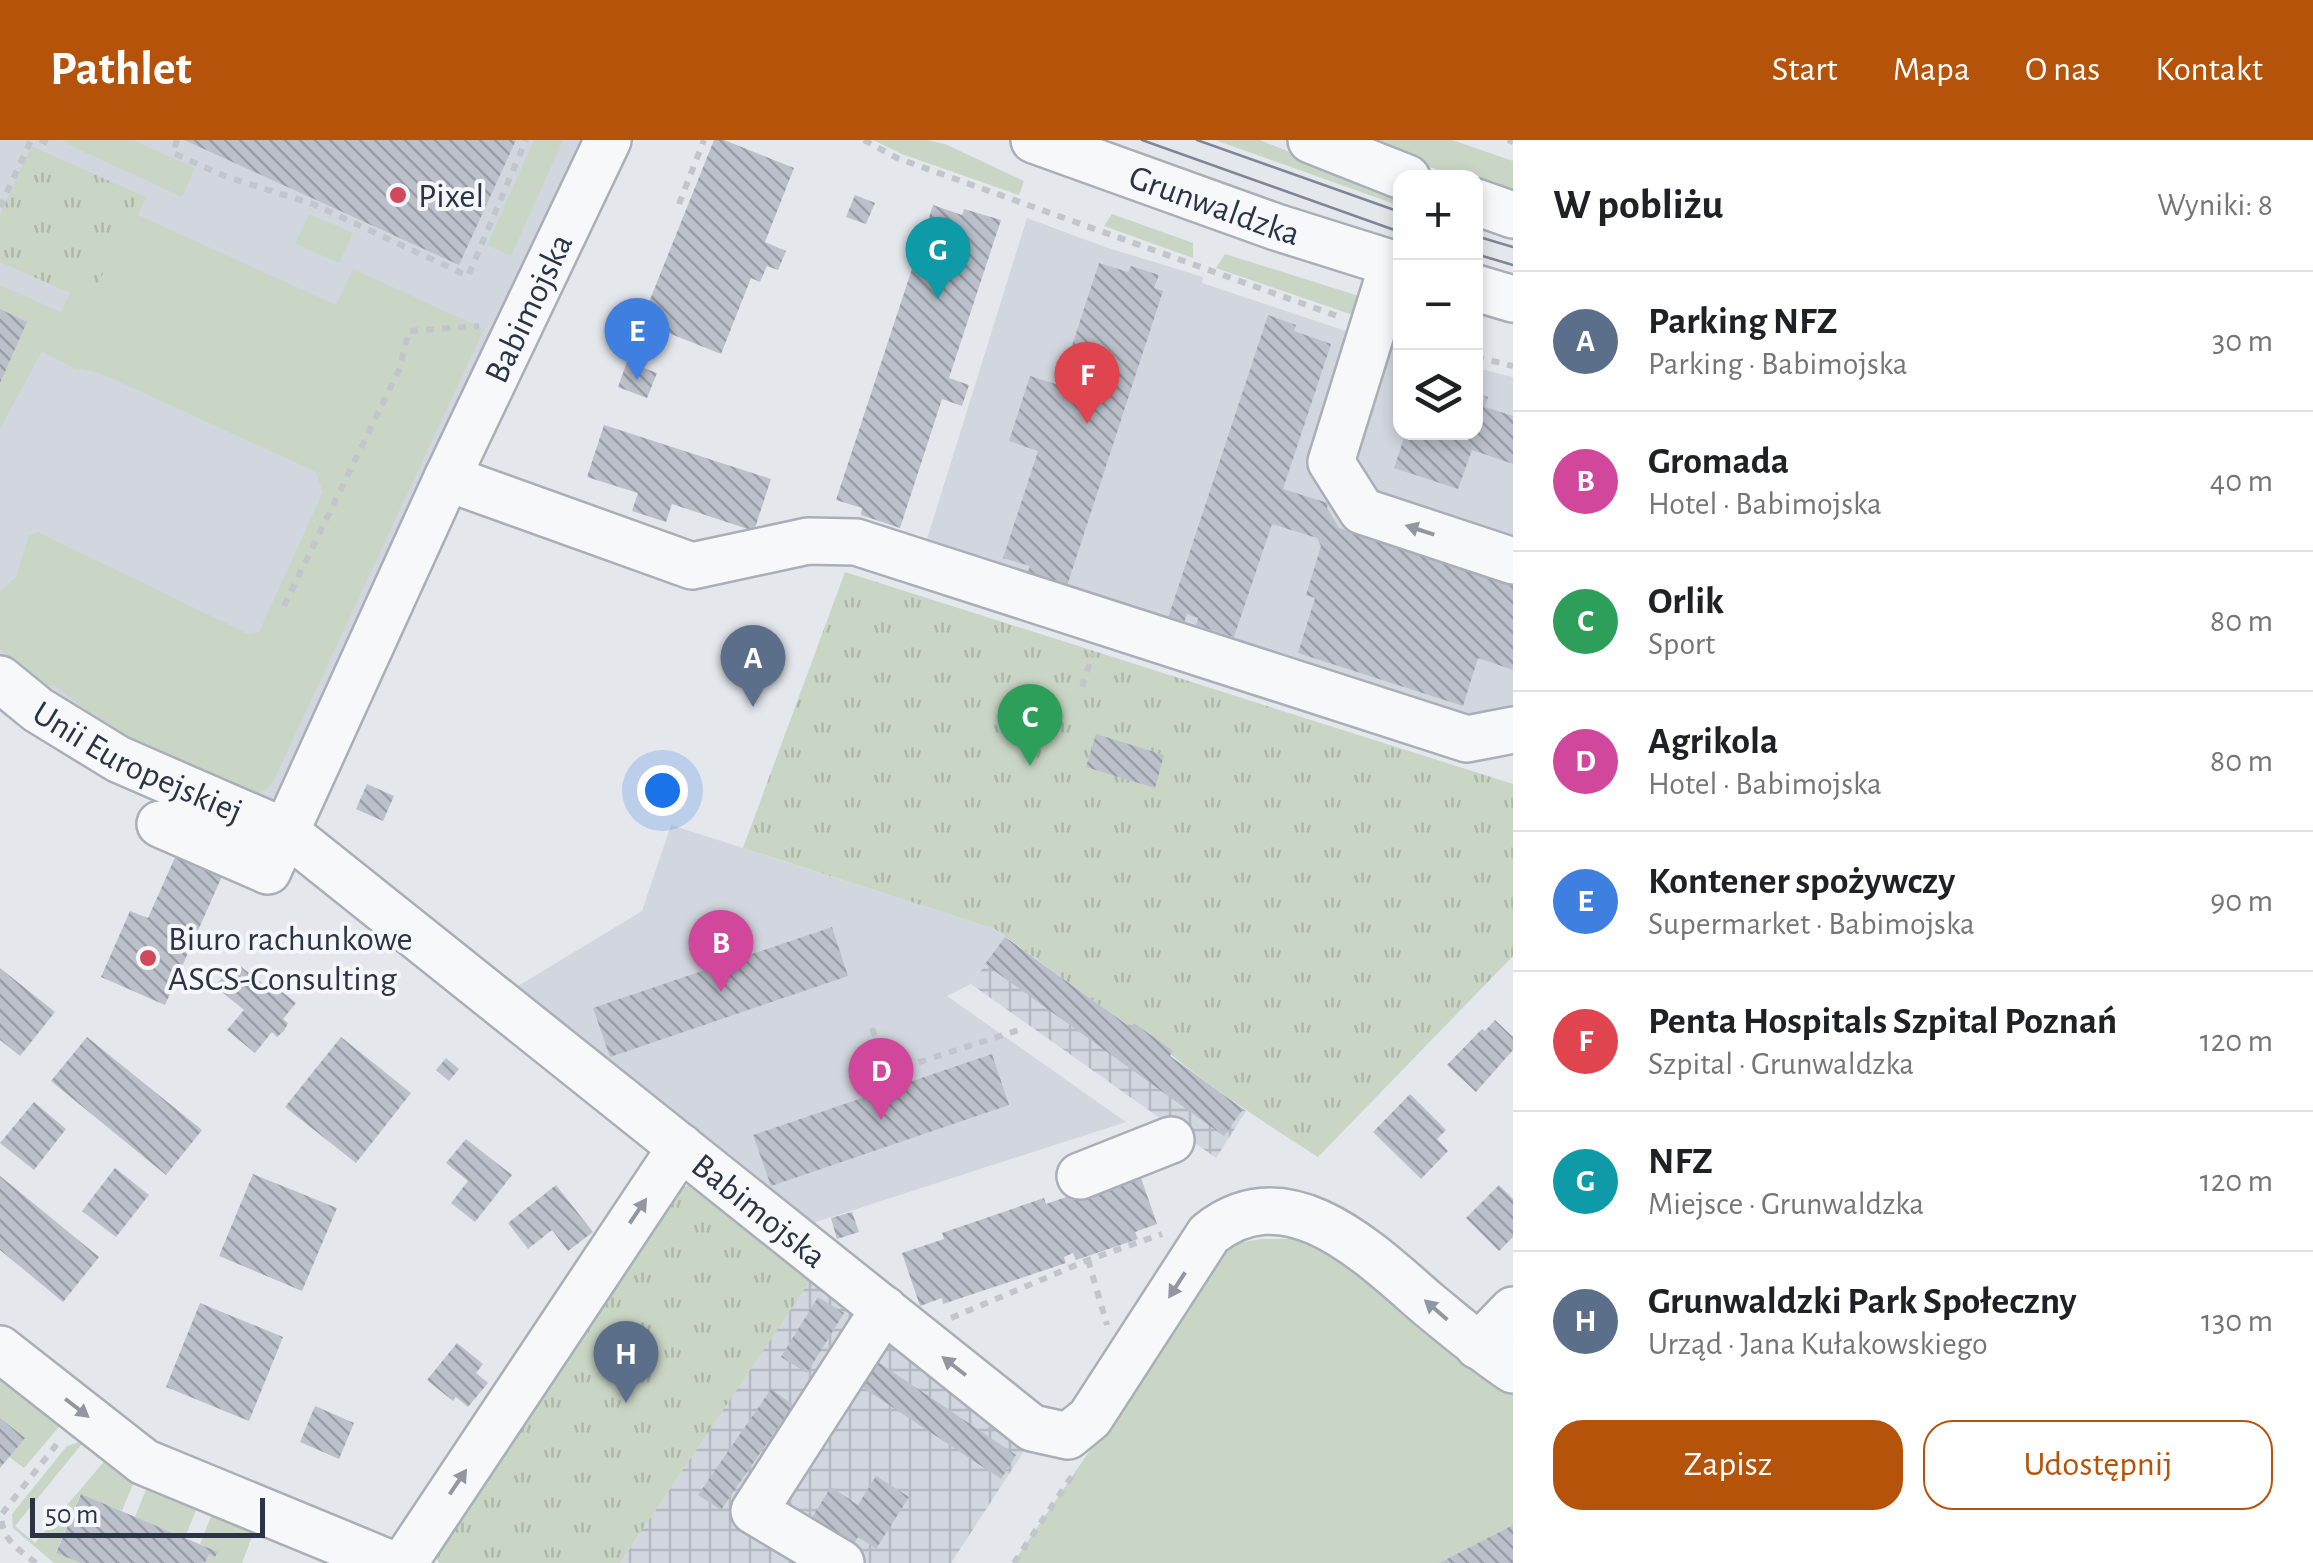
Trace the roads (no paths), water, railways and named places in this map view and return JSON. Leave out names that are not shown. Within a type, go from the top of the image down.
[{"type":"street","name":"Babimojska","points":[[608,140],[447,478],[286,832],[1032,1428],[1068,1436],[1090,1418],[1209,1234],[1244,1212],[1272,1210],[1324,1225],[1358,1244],[1495,1358]]},
{"type":"street","name":"Grunwaldzka","points":[[1034,140],[1276,227],[1393,264]]},
{"type":"street","points":[[1311,140],[1393,173]]},
{"type":"street","points":[[1483,204],[1513,215]]},
{"type":"street","points":[[1393,277],[1331,462],[1362,510],[1513,561]]},
{"type":"street","points":[[1483,290],[1513,298]]},
{"type":"street","points":[[447,478],[692,566],[808,541],[856,542],[1466,739],[1513,730]]},
{"type":"street","name":"Unii Europejskiej","points":[[0,678],[38,710],[118,758],[286,832]]},
{"type":"street","points":[[160,824],[268,870],[286,832]]},
{"type":"street","points":[[1080,1176],[1171,1140]]},
{"type":"street","points":[[404,1563],[681,1147]]},
{"type":"street","points":[[1495,1358],[1513,1310]]},
{"type":"street","points":[[841,1563],[754,1511],[898,1322]]},
{"type":"street","points":[[0,1349],[144,1462],[389,1563]]},
{"type":"tram line","points":[[1142,140],[1393,230]]},
{"type":"tram line","points":[[1197,140],[1393,210]]},
{"type":"tram line","points":[[1483,238],[1513,247]]},
{"type":"tram line","points":[[1483,256],[1513,265]]},
{"type":"place","name":"Pixel","points":[[398,195]]},
{"type":"place","name":"NFZ","points":[[938,299]]},
{"type":"place","name":"Kontener spożywczy","points":[[637,380]]},
{"type":"place","name":"Penta Hospitals Szpital Poznań","points":[[1087,424]]},
{"type":"place","name":"Parking NFZ","points":[[753,707]]},
{"type":"place","name":"Orlik","points":[[1030,766]]},
{"type":"place","name":"Biuro rachunkowe ASCS-Consulting","points":[[148,958]]},
{"type":"place","name":"Gromada","points":[[721,992]]},
{"type":"place","name":"Agrikola","points":[[881,1120]]},
{"type":"place","name":"Grunwaldzki Park Społeczny","points":[[626,1403]]}]
